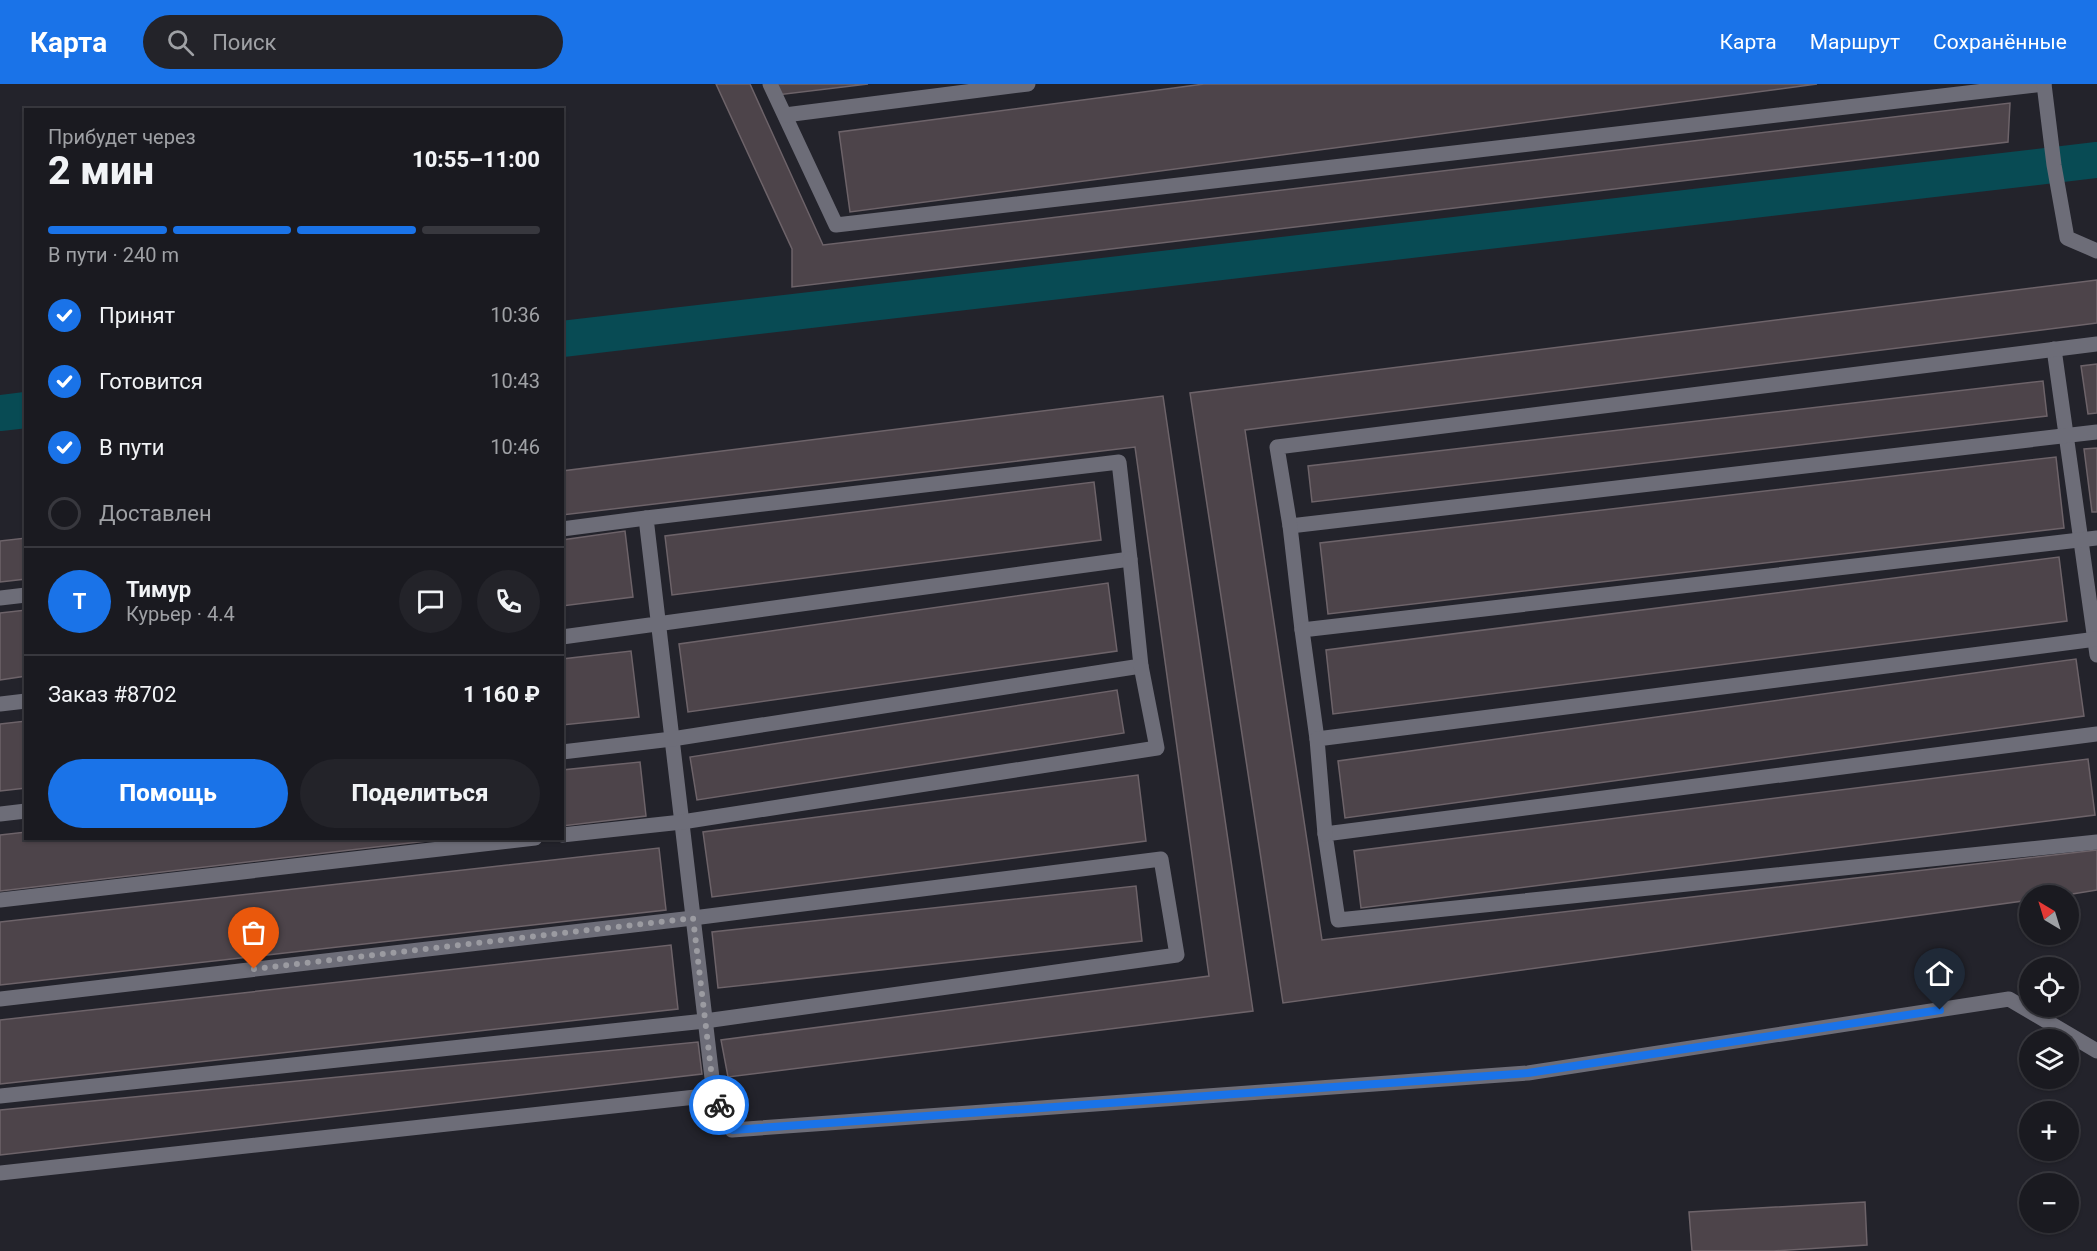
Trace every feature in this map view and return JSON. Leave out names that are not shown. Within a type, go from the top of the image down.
[{"type":"street","points":[[770,84],[836,225],[1956,89],[2044,84],[2054,165],[2067,238],[2097,251]]},
{"type":"street","points":[[785,116],[1028,84]]},
{"type":"street","points":[[2097,344],[1277,447],[1290,526],[1317,739],[1325,834],[1338,920],[2097,842]]},
{"type":"street","points":[[1317,739],[2096,644],[2054,349]]},
{"type":"street","points":[[1290,526],[2097,432]]},
{"type":"street","points":[[564,529],[1119,462],[1141,666],[1157,748],[682,822],[564,835]]},
{"type":"street","points":[[646,518],[714,1095],[732,1130],[1516,1074],[2009,999],[2097,1051]]},
{"type":"street","points":[[1302,630],[2097,538]]},
{"type":"street","points":[[564,638],[1130,559]]},
{"type":"street","points":[[0,598],[24,595]]},
{"type":"street","points":[[564,752],[672,740],[1141,666]]},
{"type":"street","points":[[0,704],[24,701]]},
{"type":"street","points":[[1325,834],[2097,734]]},
{"type":"street","points":[[0,814],[24,811]]},
{"type":"street","points":[[0,900],[518,840]]},
{"type":"street","points":[[0,999],[693,918],[1161,859],[1177,955],[705,1021],[0,1096]]},
{"type":"street","points":[[0,1173],[714,1095]]},
{"type":"building","points":[[716,84],[750,84],[823,245],[2010,103],[2008,142],[792,287],[792,249]]},
{"type":"building","points":[[775,84],[868,84],[777,95]]},
{"type":"building","points":[[1204,84],[1817,84],[850,212],[839,132]]},
{"type":"building","points":[[2097,280],[2097,323],[1245,430],[1322,940],[2097,850],[2097,890],[2079,893],[2079,885],[2019,885],[2019,902],[1283,1003],[1190,393]]},
{"type":"building","points":[[2097,364],[2097,413],[2088,414],[2081,366]]},
{"type":"building","points":[[2043,381],[2047,416],[1312,502],[1308,466]]},
{"type":"building","points":[[1163,396],[1253,1011],[728,1077],[721,1040],[1209,976],[1135,447],[564,515],[564,471]]},
{"type":"building","points":[[2097,448],[2097,512],[2092,512],[2084,449]]},
{"type":"building","points":[[2056,457],[2064,528],[1328,614],[1320,543]]},
{"type":"building","points":[[1094,482],[1101,540],[672,595],[665,536]]},
{"type":"building","points":[[625,531],[633,597],[564,606],[564,540]]},
{"type":"building","points":[[24,538],[24,579],[0,582],[0,541]]},
{"type":"building","points":[[2059,557],[2067,621],[1333,714],[1326,650]]},
{"type":"building","points":[[1108,583],[1117,651],[688,712],[679,644]]},
{"type":"building","points":[[24,610],[24,676],[0,680],[0,613]]},
{"type":"building","points":[[631,651],[639,717],[564,725],[564,659]]},
{"type":"building","points":[[2076,659],[2084,716],[1345,818],[1338,761]]},
{"type":"building","points":[[1117,690],[1124,733],[697,800],[690,757]]},
{"type":"building","points":[[24,721],[24,788],[0,791],[0,724]]},
{"type":"building","points":[[2088,759],[2095,815],[1361,908],[1354,851]]},
{"type":"building","points":[[640,762],[646,816],[564,826],[564,770]]},
{"type":"building","points":[[1138,775],[1146,841],[712,897],[703,832]]},
{"type":"building","points":[[24,832],[24,840],[436,840],[0,891],[0,835]]},
{"type":"building","points":[[659,848],[666,910],[0,985],[0,922]]},
{"type":"building","points":[[1136,886],[1142,941],[718,988],[712,932]]},
{"type":"building","points":[[671,945],[678,1009],[0,1084],[0,1020]]},
{"type":"building","points":[[698,1042],[702,1074],[0,1155],[0,1110]]},
{"type":"building","points":[[1865,1202],[1867,1245],[1773,1251],[1692,1251],[1689,1212]]},
{"type":"waterway","points":[[564,339],[2097,160]]},
{"type":"waterway","points":[[0,413],[24,410]]},
{"type":"way so far","points":[[254,969],[693,918],[714,1095],[719,1105]]},
{"type":"route","points":[[719,1105],[732,1130],[1528,1073],[1940,1010]]}]
